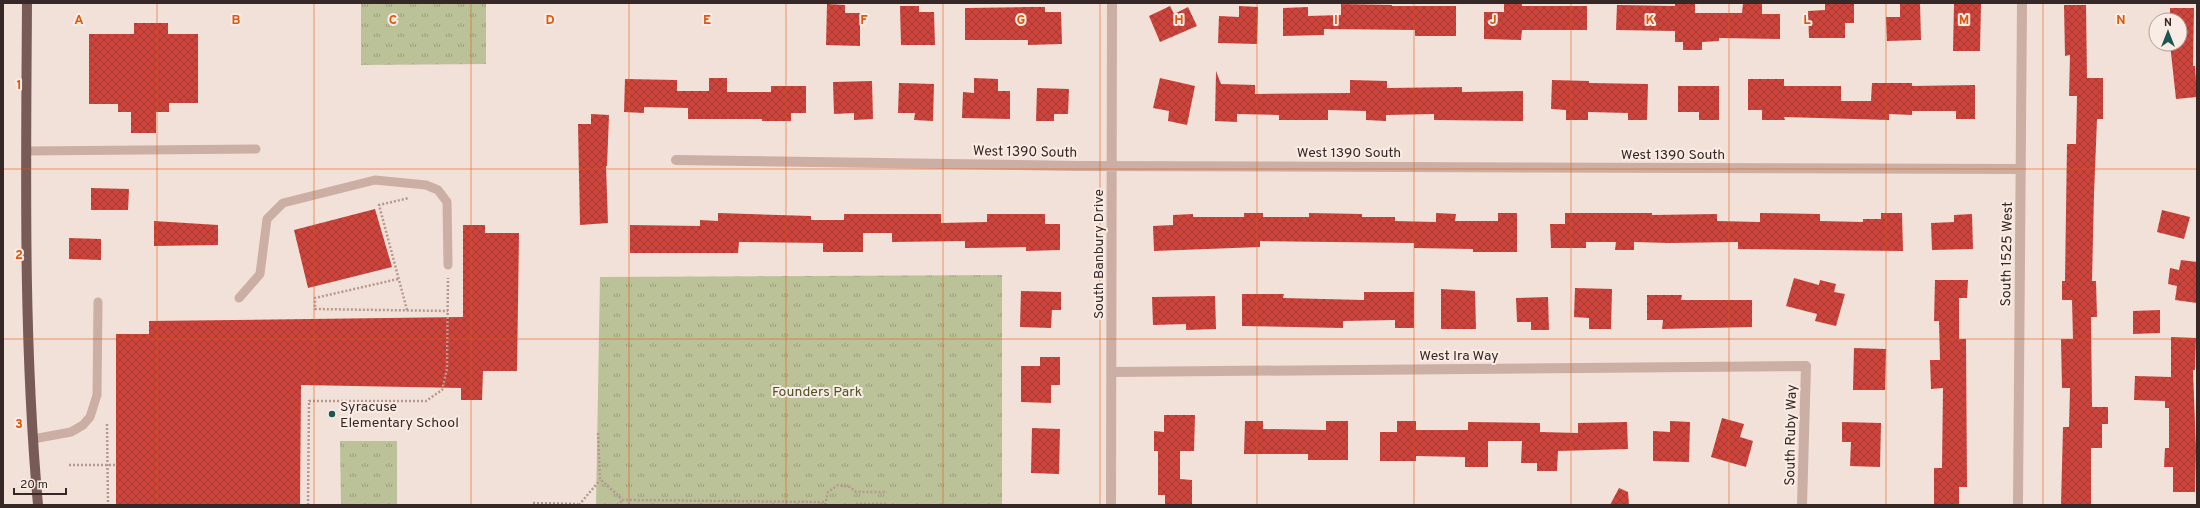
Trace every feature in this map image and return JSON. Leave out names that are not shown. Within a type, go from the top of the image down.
[{"type":"main road","points":[[27,3],[27,304],[33,439],[38,505]]},
{"type":"street","name":"South Banbury Drive","points":[[1111,505],[1113,372],[1111,166],[1112,3]]},
{"type":"street","name":"South 1525 West","points":[[2018,505],[2022,3]]},
{"type":"street","name":"West 1390 South","points":[[676,160],[1111,166],[2021,169]]},
{"type":"street","name":"West Ira Way","points":[[1113,372],[1806,366]]},
{"type":"street","name":"South Ruby Way","points":[[1802,505],[1806,366]]},
{"type":"lane","points":[[26,151],[256,149]]},
{"type":"lane","points":[[239,298],[260,274],[267,219],[283,204],[375,180],[426,185],[438,190],[447,202],[448,265]]},
{"type":"lane","points":[[33,439],[71,432],[83,425],[90,417],[97,395],[98,302]]},
{"type":"path","points":[[407,310],[379,205],[416,196]]},
{"type":"path","points":[[308,505],[309,401],[426,401],[442,390],[447,369],[448,265]]},
{"type":"path","points":[[398,279],[315,298],[315,309],[448,311]]},
{"type":"path","points":[[107,424],[108,505]]},
{"type":"path","points":[[533,503],[579,505],[600,480],[598,433]]},
{"type":"path","points":[[69,465],[116,465]]},
{"type":"path","points":[[600,480],[623,500],[824,504],[828,492],[838,485],[850,487],[856,492],[888,492]]},
{"type":"path","points":[[617,505],[623,500]]},
{"type":"path","points":[[856,504],[888,504]]},
{"type":"green space","points":[[361,3],[486,3],[486,64],[361,65]]},
{"type":"green space","name":"Founders Park","points":[[1002,275],[1002,505],[596,505],[600,277]]},
{"type":"green space","points":[[340,441],[397,441],[397,505],[341,505]]},
{"type":"building","points":[[1504,3],[1522,3],[1522,6],[1587,6],[1587,30],[1522,30],[1521,40],[1484,39],[1484,12],[1504,12]]},
{"type":"building","points":[[1675,3],[1695,3],[1695,13],[1742,13],[1743,3],[1762,3],[1762,14],[1780,14],[1780,39],[1719,38],[1719,41],[1702,42],[1702,50],[1683,50],[1683,42],[1675,42],[1675,31],[1616,30],[1617,5],[1675,6]]},
{"type":"building","points":[[1825,3],[1854,3],[1854,23],[1845,23],[1845,38],[1809,38],[1808,11],[1825,10]]},
{"type":"building","points":[[1900,3],[1920,3],[1921,40],[1887,41],[1886,17],[1900,17]]},
{"type":"building","points":[[827,4],[845,5],[845,13],[860,13],[860,46],[826,45]]},
{"type":"building","points":[[1341,4],[1456,6],[1456,36],[1415,36],[1415,30],[1324,29],[1324,35],[1283,36],[1283,8],[1308,7],[1308,16],[1341,15]]},
{"type":"building","points":[[1954,4],[1981,4],[1980,51],[1953,51]]},
{"type":"building","points":[[2064,5],[2086,5],[2087,78],[2103,78],[2103,119],[2097,119],[2094,194],[2092,281],[2096,281],[2097,317],[2091,317],[2092,407],[2108,407],[2108,424],[2102,424],[2102,448],[2091,448],[2091,505],[2061,505],[2063,427],[2069,427],[2070,388],[2062,388],[2061,339],[2073,339],[2072,300],[2062,300],[2062,281],[2065,281],[2067,144],[2076,144],[2077,96],[2069,96],[2070,55],[2065,56]]},
{"type":"building","points":[[900,6],[919,6],[919,12],[934,12],[935,45],[901,45]]},
{"type":"building","points":[[1170,6],[1174,14],[1188,7],[1197,26],[1160,42],[1149,16]]},
{"type":"building","points":[[1239,6],[1258,7],[1257,44],[1218,43],[1219,16],[1239,17]]},
{"type":"building","points":[[1045,7],[1045,12],[1061,12],[1062,44],[1028,45],[1028,40],[965,40],[965,8]]},
{"type":"building","points":[[2170,8],[2194,8],[2193,66],[2195,66],[2197,97],[2176,99],[2171,52],[2188,52],[2188,12],[2170,12]]},
{"type":"building","points":[[134,23],[168,23],[168,34],[198,34],[198,103],[169,103],[169,112],[156,112],[156,133],[131,133],[131,112],[118,112],[118,104],[89,104],[89,34],[134,34]]},
{"type":"building","points":[[1216,71],[1221,84],[1255,85],[1255,94],[1350,93],[1350,80],[1387,81],[1387,88],[1462,87],[1462,92],[1523,91],[1523,121],[1434,120],[1434,114],[1386,115],[1386,121],[1366,120],[1366,111],[1328,110],[1328,120],[1279,120],[1279,115],[1237,114],[1237,122],[1215,121]]},
{"type":"building","points":[[709,78],[727,78],[727,92],[771,92],[771,86],[806,86],[806,113],[791,113],[791,121],[762,121],[762,119],[688,119],[688,108],[644,107],[644,113],[624,112],[625,79],[677,80],[677,91],[709,91]]},
{"type":"building","points":[[974,78],[998,79],[998,91],[1010,91],[1010,119],[962,118],[963,92],[974,93]]},
{"type":"building","points":[[1160,78],[1195,86],[1187,125],[1168,121],[1169,111],[1153,108]]},
{"type":"building","points":[[1748,79],[1784,79],[1784,86],[1841,86],[1841,101],[1871,101],[1872,83],[1912,83],[1912,86],[1975,85],[1975,119],[1956,119],[1956,111],[1912,111],[1912,115],[1889,114],[1889,120],[1784,117],[1785,120],[1762,120],[1762,110],[1748,110]]},
{"type":"building","points":[[1552,80],[1589,81],[1589,83],[1648,84],[1647,120],[1628,120],[1628,113],[1588,112],[1588,120],[1566,120],[1566,110],[1551,109]]},
{"type":"building","points":[[872,81],[873,119],[854,120],[854,113],[834,114],[833,82]]},
{"type":"building","points":[[899,83],[934,84],[933,121],[914,120],[915,113],[898,113]]},
{"type":"building","points":[[1678,86],[1719,86],[1719,120],[1699,120],[1699,112],[1678,112]]},
{"type":"building","points":[[1037,88],[1069,89],[1068,114],[1054,114],[1054,121],[1036,121]]},
{"type":"building","points":[[591,114],[609,115],[606,166],[608,223],[580,225],[578,124],[591,124]]},
{"type":"building","points":[[91,188],[129,189],[128,210],[91,210]]},
{"type":"building","points":[[375,209],[392,267],[308,288],[294,230]]},
{"type":"building","points":[[2162,210],[2190,217],[2184,239],[2157,232]]},
{"type":"building","points":[[718,213],[811,216],[811,220],[844,220],[844,214],[941,214],[941,223],[987,222],[987,214],[1045,214],[1045,224],[1060,224],[1060,250],[1026,251],[1026,247],[965,248],[965,241],[892,242],[892,233],[863,233],[863,252],[823,252],[823,243],[739,242],[738,253],[630,253],[630,225],[700,226],[700,220],[718,221]]},
{"type":"building","points":[[1244,213],[1263,213],[1263,217],[1309,217],[1309,213],[1362,214],[1362,217],[1395,217],[1395,221],[1436,222],[1436,213],[1456,214],[1455,221],[1498,221],[1498,213],[1517,213],[1517,252],[1473,252],[1473,249],[1414,248],[1414,243],[1260,241],[1260,247],[1154,251],[1153,226],[1173,225],[1173,215],[1193,214],[1193,217],[1244,217]]},
{"type":"building","points":[[1565,213],[1652,213],[1652,215],[1717,214],[1717,221],[1760,222],[1760,213],[1820,214],[1820,221],[1863,222],[1863,219],[1881,219],[1881,213],[1902,213],[1903,251],[1738,249],[1738,242],[1634,242],[1634,250],[1615,250],[1616,242],[1586,242],[1586,248],[1551,248],[1550,224],[1565,224]]},
{"type":"building","points":[[1972,214],[1973,249],[1932,250],[1931,223],[1954,222],[1954,215]]},
{"type":"building","points":[[154,221],[218,225],[218,245],[154,246]]},
{"type":"building","points":[[463,225],[485,225],[485,233],[519,233],[517,371],[483,371],[482,400],[461,400],[461,388],[301,385],[300,505],[116,505],[116,334],[149,334],[149,321],[463,317]]},
{"type":"building","points":[[69,238],[101,239],[101,260],[69,259]]},
{"type":"building","points":[[2181,260],[2197,262],[2197,303],[2175,300],[2177,286],[2168,284],[2170,268],[2179,270]]},
{"type":"building","points":[[1794,278],[1819,285],[1820,280],[1836,284],[1834,292],[1845,294],[1836,326],[1815,321],[1817,314],[1786,306]]},
{"type":"building","points":[[1935,280],[1968,280],[1967,298],[1959,298],[1959,339],[1966,339],[1967,487],[1959,487],[1959,505],[1934,505],[1934,468],[1942,468],[1943,388],[1931,389],[1930,360],[1940,360],[1939,321],[1934,321]]},
{"type":"building","points":[[1575,288],[1612,289],[1611,329],[1589,329],[1589,318],[1574,317]]},
{"type":"building","points":[[1441,289],[1475,291],[1476,329],[1441,329]]},
{"type":"building","points":[[1021,291],[1061,292],[1061,310],[1052,310],[1051,328],[1020,327]]},
{"type":"building","points":[[1364,292],[1414,292],[1414,328],[1395,328],[1395,320],[1343,321],[1343,328],[1242,326],[1242,294],[1284,294],[1283,298],[1364,300]]},
{"type":"building","points":[[1647,295],[1682,295],[1681,300],[1752,300],[1752,327],[1662,329],[1663,320],[1647,320]]},
{"type":"building","points":[[1215,296],[1216,329],[1186,330],[1186,324],[1153,325],[1152,297]]},
{"type":"building","points":[[1548,297],[1549,330],[1531,330],[1531,322],[1517,322],[1516,298]]},
{"type":"building","points":[[2160,310],[2160,333],[2133,334],[2133,311]]},
{"type":"building","points":[[2171,337],[2196,338],[2195,370],[2193,370],[2196,449],[2195,492],[2173,492],[2173,467],[2164,467],[2165,448],[2169,448],[2169,408],[2165,408],[2165,401],[2134,400],[2135,376],[2171,377]]},
{"type":"building","points":[[1854,348],[1886,349],[1885,390],[1853,390]]},
{"type":"building","points":[[1040,357],[1060,357],[1060,385],[1051,385],[1051,403],[1021,402],[1021,366],[1040,366]]},
{"type":"building","points":[[1164,415],[1195,415],[1194,451],[1180,451],[1180,479],[1192,480],[1192,505],[1165,505],[1165,495],[1158,495],[1158,451],[1154,451],[1154,431],[1164,432]]},
{"type":"building","points":[[1722,418],[1744,424],[1740,437],[1753,441],[1746,467],[1711,457]]},
{"type":"building","points":[[1245,421],[1263,421],[1263,429],[1326,430],[1326,421],[1348,421],[1348,460],[1308,460],[1308,454],[1244,454]]},
{"type":"building","points":[[1397,421],[1416,421],[1416,430],[1468,430],[1468,422],[1540,423],[1540,432],[1578,433],[1578,423],[1627,422],[1628,449],[1558,451],[1557,471],[1537,471],[1537,463],[1521,463],[1522,441],[1488,441],[1488,467],[1465,467],[1465,457],[1416,456],[1416,461],[1380,461],[1380,432],[1397,432]]},
{"type":"building","points":[[1670,421],[1690,422],[1689,462],[1653,461],[1653,431],[1670,432]]},
{"type":"building","points":[[1842,422],[1881,423],[1880,467],[1850,466],[1851,442],[1842,442]]},
{"type":"building","points":[[1032,428],[1060,429],[1059,474],[1031,473]]},
{"type":"building","points":[[1619,488],[1628,492],[1629,505],[1610,505]]},
{"type":"place","name":"Syracuse Elementary School","points":[[332,414]]}]
